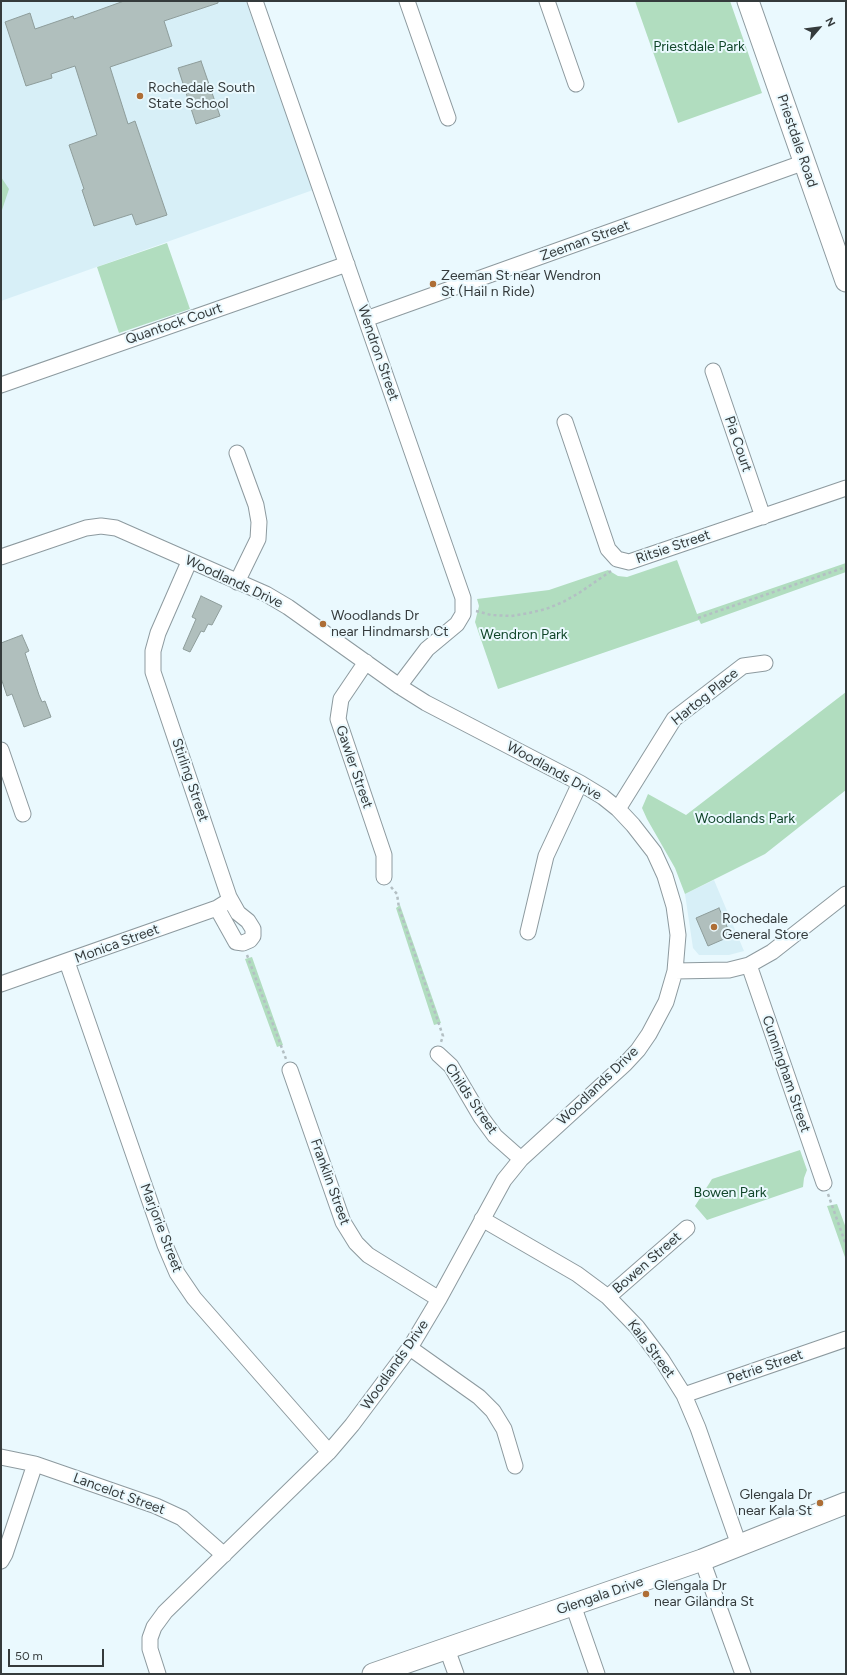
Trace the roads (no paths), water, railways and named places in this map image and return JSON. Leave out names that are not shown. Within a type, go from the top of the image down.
[{"type":"street","name":"Wendron Street","points":[[255,1],[460,590],[464,607],[464,614],[457,624],[427,649],[399,686]]},
{"type":"street","points":[[407,1],[448,118]]},
{"type":"street","points":[[548,1],[576,84]]},
{"type":"street","name":"Priestdale Road","points":[[748,1],[846,281]]},
{"type":"street","name":"Zeeman Street","points":[[366,319],[805,162]]},
{"type":"street","name":"Quantock Court","points":[[1,385],[347,264]]},
{"type":"street","name":"Pia Court","points":[[713,370],[763,516]]},
{"type":"street","name":"Ritsie Street","points":[[566,422],[608,549],[619,559],[629,562],[846,488]]},
{"type":"street","points":[[237,452],[256,505],[259,522],[258,539],[237,582]]},
{"type":"street","name":"Woodlands Drive","points":[[1,557],[86,528],[101,526],[116,528],[189,562],[266,594],[288,606],[399,686],[426,703],[580,783],[603,797],[618,809],[633,825],[654,852],[665,876],[674,906],[678,936],[675,971],[666,1002],[649,1034],[638,1050],[625,1064],[521,1159],[504,1180],[439,1299],[410,1348],[352,1426],[330,1452],[165,1612],[154,1627],[150,1638],[150,1650],[158,1674]]},
{"type":"street","name":"Stirling Street","points":[[189,562],[158,633],[153,651],[153,672],[228,897],[238,912],[248,921],[253,929],[253,936],[250,940],[243,943],[236,942],[217,908]]},
{"type":"street","name":"Gawler Street","points":[[366,662],[341,699],[338,720],[384,855],[384,877]]},
{"type":"street","name":"Hartog Place","points":[[618,809],[674,719],[743,666],[765,663]]},
{"type":"street","points":[[1,750],[23,814]]},
{"type":"street","points":[[528,932],[546,856],[580,783]]},
{"type":"street","points":[[675,971],[729,970],[749,965],[772,952],[846,894]]},
{"type":"street","name":"Monica Street","points":[[1,984],[217,908],[225,904],[228,897]]},
{"type":"street","name":"Marjorie Street","points":[[67,962],[165,1245],[177,1273],[194,1298],[330,1452]]},
{"type":"street","name":"Cunningham Street","points":[[749,965],[824,1182]]},
{"type":"street","name":"Childs Street","points":[[438,1054],[451,1066],[485,1124],[495,1136],[521,1159]]},
{"type":"street","name":"Franklin Street","points":[[290,1070],[343,1222],[356,1243],[368,1255],[439,1299]]},
{"type":"street","name":"Kala Street","points":[[482,1219],[578,1274],[608,1297],[637,1327],[662,1360],[684,1395],[698,1428],[739,1545]]},
{"type":"street","name":"Bowen Street","points":[[608,1297],[687,1228]]},
{"type":"street","name":"Petrie Street","points":[[684,1395],[846,1340]]},
{"type":"street","points":[[410,1348],[479,1397],[493,1411],[504,1429],[515,1466]]},
{"type":"street","name":"Lancelot Street","points":[[1,1457],[35,1464],[156,1506],[182,1518],[224,1555]]},
{"type":"street","points":[[1,1562],[35,1464]]},
{"type":"street","name":"Glengala Drive","points":[[373,1674],[702,1560],[846,1503]]},
{"type":"street","points":[[702,1560],[743,1674]]},
{"type":"street","points":[[573,1605],[597,1674]]},
{"type":"street","points":[[447,1649],[456,1674]]},
{"type":"place","name":"Rochedale South State School","points":[[140,96]]},
{"type":"place","name":"Zeeman St near Wendron St (Hail n Ride)","points":[[433,284]]},
{"type":"place","name":"Woodlands Dr near Hindmarsh Ct","points":[[323,624]]},
{"type":"place","name":"Rochedale General Store","points":[[714,927]]},
{"type":"place","name":"Glengala Dr near Kala St","points":[[820,1503]]},
{"type":"place","name":"Glengala Dr near Gilandra St","points":[[646,1594]]},
{"type":"park label","name":"Priestdale Park","points":[[699,47]]},
{"type":"park label","name":"Wendron Park","points":[[524,635]]},
{"type":"park label","name":"Woodlands Park","points":[[745,819]]},
{"type":"park label","name":"Bowen Park","points":[[730,1193]]}]
